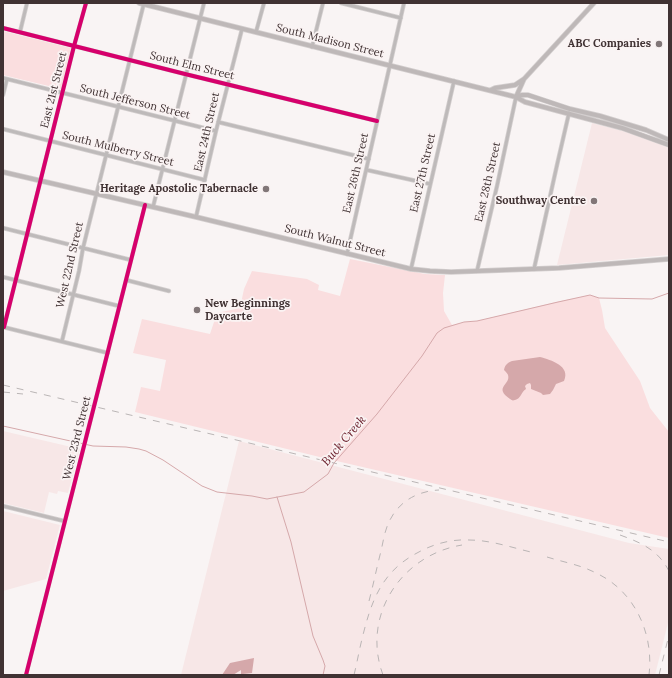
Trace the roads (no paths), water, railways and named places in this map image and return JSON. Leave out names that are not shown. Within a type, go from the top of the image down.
[{"type":"main road","name":"South Madison Street","points":[[139,3],[454,81],[516,97],[525,102],[600,116],[646,130],[669,140]]},
{"type":"main road","points":[[490,91],[495,88],[504,88],[515,85],[524,79],[594,3]]},
{"type":"main road","points":[[516,97],[524,79]]},
{"type":"main road","name":"South Madison Street","points":[[516,97],[528,95],[669,145]]},
{"type":"main road","name":"South Walnut Street","points":[[3,172],[347,254],[411,268],[440,272],[560,268],[669,259]]},
{"type":"street","points":[[20,32],[27,3]]},
{"type":"street","name":"East 21st Street","points":[[4,327],[86,3]]},
{"type":"street","points":[[152,207],[204,3]]},
{"type":"street","points":[[256,32],[264,3]]},
{"type":"street","points":[[312,47],[323,3]]},
{"type":"street","points":[[341,3],[401,18]]},
{"type":"street","name":"East 26th Street","points":[[347,254],[404,3]]},
{"type":"street","name":"West 22nd Street","points":[[62,341],[83,248],[144,4]]},
{"type":"street","name":"South Elm Street","points":[[3,28],[378,121]]},
{"type":"street","name":"East 24th Street","points":[[196,217],[218,122],[242,29]]},
{"type":"street","points":[[3,95],[5,78]]},
{"type":"street","name":"South Jefferson Street","points":[[5,78],[174,120],[216,132]]},
{"type":"street","name":"East 27th Street","points":[[411,268],[454,81]]},
{"type":"street","name":"East 28th Street","points":[[477,271],[516,97]]},
{"type":"street","points":[[534,269],[570,111]]},
{"type":"street","points":[[218,122],[369,159]]},
{"type":"street","name":"South Mulberry Street","points":[[3,129],[107,154],[205,180]]},
{"type":"street","points":[[366,170],[430,184]]},
{"type":"street","name":"West 23rd Street","points":[[26,675],[144,205]]},
{"type":"street","points":[[3,228],[131,260]]},
{"type":"street","points":[[3,277],[119,306]]},
{"type":"street","points":[[126,280],[169,291]]},
{"type":"street","points":[[4,327],[108,353]]},
{"type":"street","points":[[3,506],[64,521]]},
{"type":"waterway","name":"Buck Creek","points":[[3,426],[93,446],[126,447],[146,451],[163,460],[202,486],[217,492],[267,499],[304,492],[328,474],[334,463],[377,414],[422,356],[437,333],[444,328],[464,322],[477,321],[590,295],[599,298],[652,299],[669,293]]},
{"type":"waterway","points":[[277,497],[291,542],[313,636],[325,666],[323,675]]},
{"type":"railway","points":[[3,385],[669,542]]},
{"type":"railway","points":[[3,392],[23,394]]},
{"type":"railway","points":[[369,601],[387,526],[393,515],[403,503],[416,495],[439,490]]},
{"type":"railway","points":[[620,535],[649,548],[660,558],[669,571]]},
{"type":"railway","points":[[354,675],[365,625],[379,589],[394,569],[405,561],[417,553],[436,545],[449,541],[462,540],[477,540],[494,543],[535,553]]},
{"type":"railway","points":[[383,675],[378,653],[377,631],[382,611],[391,592],[404,575],[421,561],[440,551],[462,545]]},
{"type":"railway","points":[[547,557],[596,573],[610,581],[631,602],[645,629],[650,660],[649,675]]},
{"type":"railway","points":[[659,675],[669,635]]},
{"type":"place","name":"ABC Companies","points":[[659,44]]},
{"type":"place","name":"Heritage Apostolic Tabernacle","points":[[266,189]]},
{"type":"place","name":"Southway Centre","points":[[594,201]]},
{"type":"place","name":"New Beginnings Daycarte","points":[[197,310]]}]
